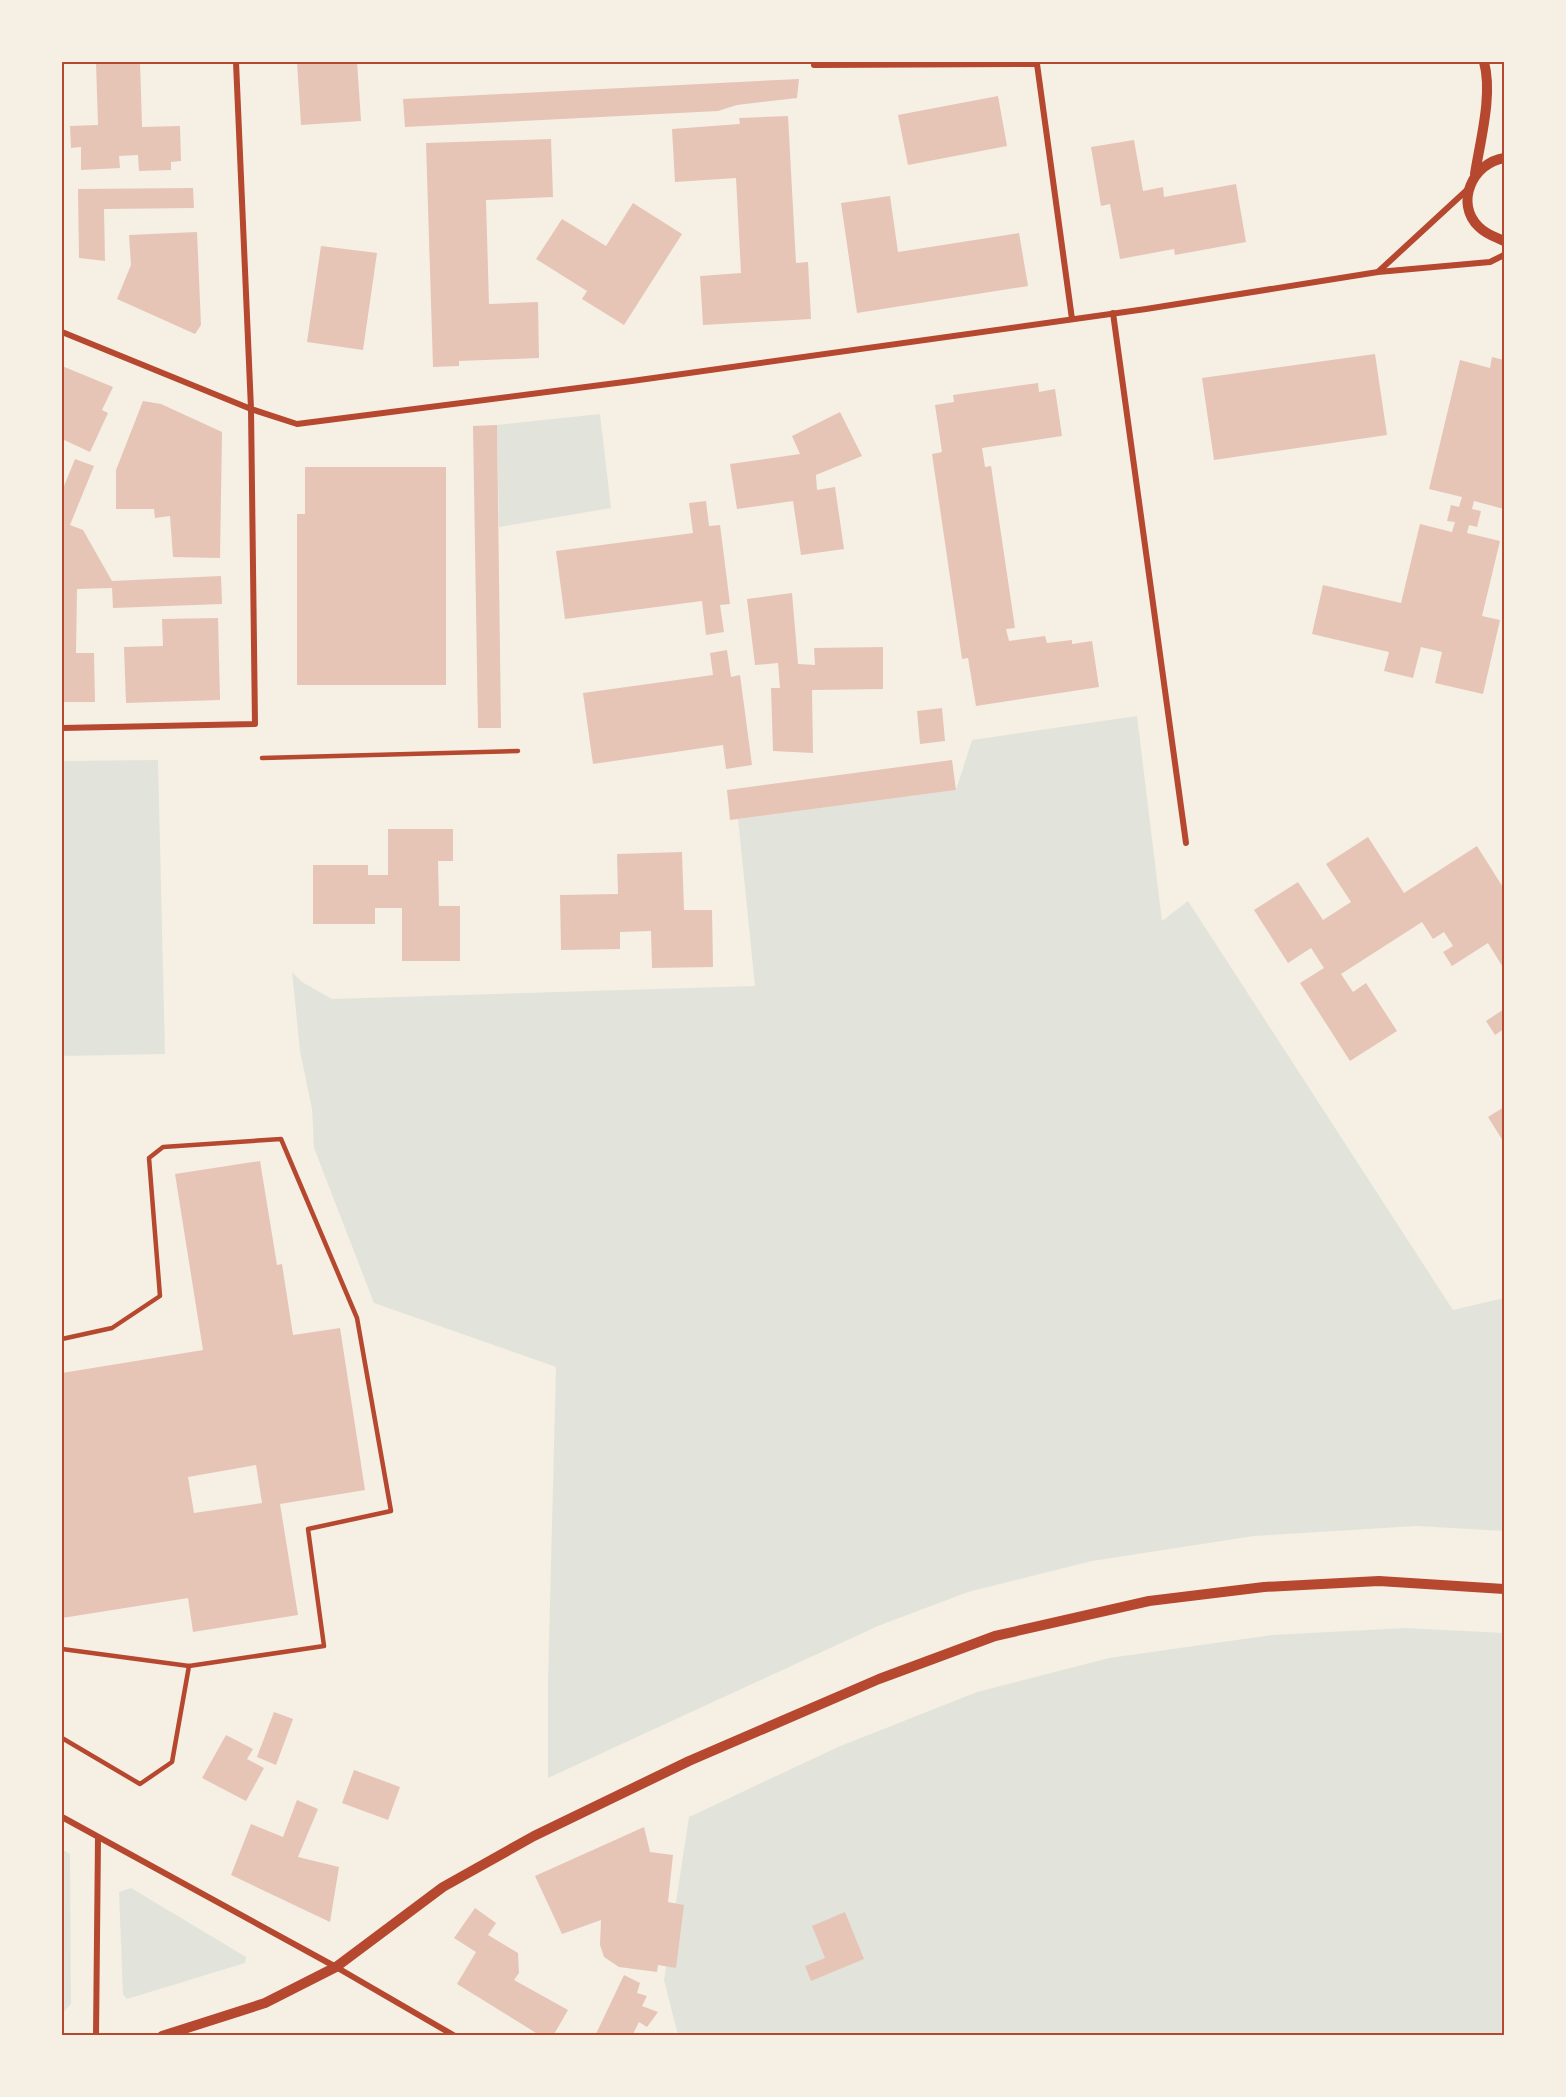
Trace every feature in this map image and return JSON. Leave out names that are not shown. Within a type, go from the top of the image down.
[{"type":"street","points":[[62,728],[255,724],[251,410],[236,62]]},
{"type":"street","points":[[1484,62],[1486,70],[1485,111],[1474,176],[1467,202],[1478,226],[1489,235],[1504,240]]},
{"type":"street","points":[[814,65],[1037,63],[1072,319]]},
{"type":"street","points":[[1474,176],[1484,165],[1504,158]]},
{"type":"street","points":[[1378,272],[1469,188]]},
{"type":"street","points":[[62,332],[251,410],[297,424],[632,381],[1072,319],[1378,272],[1490,262],[1504,255]]},
{"type":"street","points":[[1113,313],[1186,843]]},
{"type":"street","points":[[162,2036],[265,2003],[336,1967],[443,1887],[534,1836],[689,1761],[879,1679],[995,1636],[1149,1601],[1264,1587],[1379,1581],[1504,1589]]},
{"type":"street","points":[[62,1816],[98,1838],[336,1967],[455,2036]]},
{"type":"street","points":[[96,2036],[98,1838]]},
{"type":"lane","points":[[262,758],[518,751]]},
{"type":"lane","points":[[62,1339],[112,1328],[160,1296],[149,1158],[163,1147],[281,1139],[357,1318],[391,1511],[308,1529],[324,1646],[189,1666],[62,1649]]},
{"type":"lane","points":[[62,1738],[140,1784],[172,1762],[189,1666]]},
{"type":"shaded area","points":[[600,414],[611,508],[499,527],[497,425]]},
{"type":"shaded area","points":[[1137,716],[1162,921],[1188,901],[1453,1310],[1504,1298],[1504,1531],[1417,1526],[1254,1536],[1092,1561],[968,1592],[878,1626],[548,1778],[548,1681],[556,1367],[374,1303],[314,1148],[312,1109],[300,1051],[292,972],[302,982],[332,999],[755,986],[738,819],[956,790],[972,740]]},
{"type":"shaded area","points":[[158,760],[165,1054],[62,1056],[62,761]]},
{"type":"shaded area","points":[[1406,1628],[1504,1633],[1504,2035],[678,2035],[664,1980],[689,1817],[838,1747],[977,1692],[1109,1658],[1272,1635]]},
{"type":"shaded area","points":[[62,1849],[70,1854],[71,2004],[62,2014]]},
{"type":"shaded area","points":[[131,1888],[246,1957],[245,1963],[127,1999],[123,1994],[119,1892]]},
{"type":"building","points":[[96,62],[140,62],[142,127],[180,126],[181,161],[171,162],[171,170],[139,171],[138,155],[119,156],[120,168],[81,170],[81,147],[71,148],[70,126],[98,125]]},
{"type":"building","points":[[297,62],[357,62],[361,121],[301,125]]},
{"type":"building","points":[[799,79],[797,98],[737,105],[718,111],[405,127],[403,99]]},
{"type":"building","points":[[998,96],[1007,146],[908,165],[898,115]]},
{"type":"building","points":[[788,116],[796,263],[808,262],[811,319],[703,325],[700,276],[741,273],[736,178],[675,182],[672,129],[740,124],[739,118]]},
{"type":"building","points":[[551,139],[553,197],[486,200],[489,304],[538,302],[539,358],[459,361],[459,366],[433,367],[426,143]]},
{"type":"building","points":[[1134,140],[1143,191],[1163,187],[1164,197],[1236,184],[1246,242],[1175,255],[1174,249],[1120,259],[1110,204],[1101,206],[1091,147]]},
{"type":"building","points":[[193,188],[194,208],[104,209],[105,261],[79,258],[78,189]]},
{"type":"building","points":[[890,196],[898,252],[1019,233],[1028,286],[857,313],[841,203]]},
{"type":"building","points":[[633,203],[682,234],[624,325],[582,299],[587,291],[536,259],[562,219],[606,246]]},
{"type":"building","points":[[197,232],[201,325],[195,334],[117,299],[131,265],[129,235]]},
{"type":"building","points":[[321,246],[377,253],[363,350],[307,342]]},
{"type":"building","points":[[1375,354],[1387,435],[1214,460],[1202,378]]},
{"type":"building","points":[[1492,357],[1504,360],[1504,509],[1474,501],[1472,509],[1481,511],[1477,527],[1469,525],[1467,533],[1500,541],[1482,616],[1500,620],[1483,694],[1435,683],[1442,652],[1421,647],[1413,678],[1384,671],[1389,652],[1312,634],[1323,585],[1401,603],[1420,524],[1452,532],[1455,522],[1447,521],[1451,505],[1459,507],[1462,497],[1429,489],[1460,360],[1490,368]]},
{"type":"building","points":[[62,366],[113,387],[102,410],[108,413],[90,452],[62,439]]},
{"type":"building","points":[[1038,383],[1039,392],[1055,389],[1062,436],[982,448],[985,467],[991,466],[1015,628],[1006,629],[1009,641],[1045,636],[1047,643],[1072,640],[1072,644],[1092,641],[1099,687],[976,706],[968,658],[962,659],[932,454],[942,452],[935,405],[954,402],[953,395]]},
{"type":"building","points":[[143,401],[161,404],[222,432],[220,558],[173,557],[170,516],[155,518],[154,509],[116,509],[116,470]]},
{"type":"building","points":[[840,412],[862,456],[816,475],[817,490],[835,487],[844,549],[801,555],[793,501],[737,509],[730,464],[800,454],[792,436]]},
{"type":"building","points":[[497,425],[501,728],[478,728],[473,426]]},
{"type":"building","points":[[75,459],[94,466],[70,525],[83,530],[112,581],[221,576],[222,604],[113,608],[112,588],[77,589],[76,653],[94,653],[95,702],[62,702],[62,491]]},
{"type":"building","points":[[305,467],[446,467],[446,685],[297,685],[297,514],[305,514]]},
{"type":"building","points":[[706,501],[709,526],[720,525],[730,604],[720,605],[724,632],[706,635],[702,601],[565,619],[556,551],[693,533],[689,503]]},
{"type":"building","points":[[792,593],[798,664],[815,665],[814,648],[883,647],[883,689],[812,690],[813,753],[773,751],[771,688],[780,688],[778,663],[755,665],[747,599]]},
{"type":"building","points":[[218,618],[220,700],[126,703],[124,647],[163,646],[162,619]]},
{"type":"building","points":[[727,650],[731,677],[740,675],[752,765],[726,769],[723,745],[593,764],[583,693],[713,675],[710,653]]},
{"type":"building","points":[[942,708],[945,741],[920,744],[917,711]]},
{"type":"building","points":[[952,760],[956,790],[730,820],[727,790]]},
{"type":"building","points":[[388,829],[453,829],[453,861],[438,861],[439,906],[460,906],[460,961],[402,961],[402,908],[375,908],[375,924],[313,924],[313,865],[368,865],[368,875],[388,875]]},
{"type":"building","points":[[1368,837],[1404,893],[1477,846],[1504,889],[1504,969],[1488,943],[1452,966],[1443,952],[1453,946],[1444,932],[1433,939],[1422,922],[1341,974],[1353,992],[1366,983],[1397,1031],[1350,1061],[1300,983],[1324,968],[1311,948],[1288,963],[1254,910],[1298,882],[1323,920],[1351,902],[1326,864]]},
{"type":"building","points":[[682,852],[684,910],[712,910],[713,967],[652,968],[651,931],[620,932],[620,949],[561,950],[560,895],[618,894],[617,854]]},
{"type":"building","points":[[1504,1009],[1504,1029],[1495,1035],[1486,1021]]},
{"type":"building","points":[[1504,1107],[1504,1140],[1503,1141],[1488,1117]]},
{"type":"building","points":[[260,1161],[277,1265],[282,1264],[293,1335],[340,1328],[365,1490],[280,1504],[298,1615],[193,1632],[188,1598],[62,1618],[62,1373],[203,1350],[175,1174]],"holes":[[[256,1465],[262,1503],[194,1513],[188,1477]]]},
{"type":"building","points":[[274,1712],[293,1719],[276,1765],[257,1757]]},
{"type":"building","points":[[226,1735],[253,1749],[247,1759],[264,1768],[246,1801],[202,1778]]},
{"type":"building","points":[[354,1770],[400,1787],[388,1820],[342,1803]]},
{"type":"building","points":[[297,1800],[318,1809],[298,1857],[339,1867],[330,1922],[231,1875],[251,1824],[283,1837]]},
{"type":"building","points":[[644,1827],[650,1852],[673,1855],[668,1902],[684,1905],[676,1968],[658,1965],[657,1972],[619,1967],[604,1957],[600,1945],[601,1920],[562,1934],[535,1876]]},
{"type":"building","points":[[475,1908],[496,1923],[488,1935],[518,1953],[519,1973],[514,1980],[568,2010],[553,2036],[541,2036],[457,1984],[476,1952],[454,1938]]},
{"type":"building","points":[[845,1912],[864,1959],[811,1981],[805,1966],[825,1958],[812,1926]]},
{"type":"building","points":[[624,1975],[640,1983],[637,1993],[647,1996],[642,2006],[658,2012],[647,2027],[639,2022],[632,2036],[595,2036]]}]
